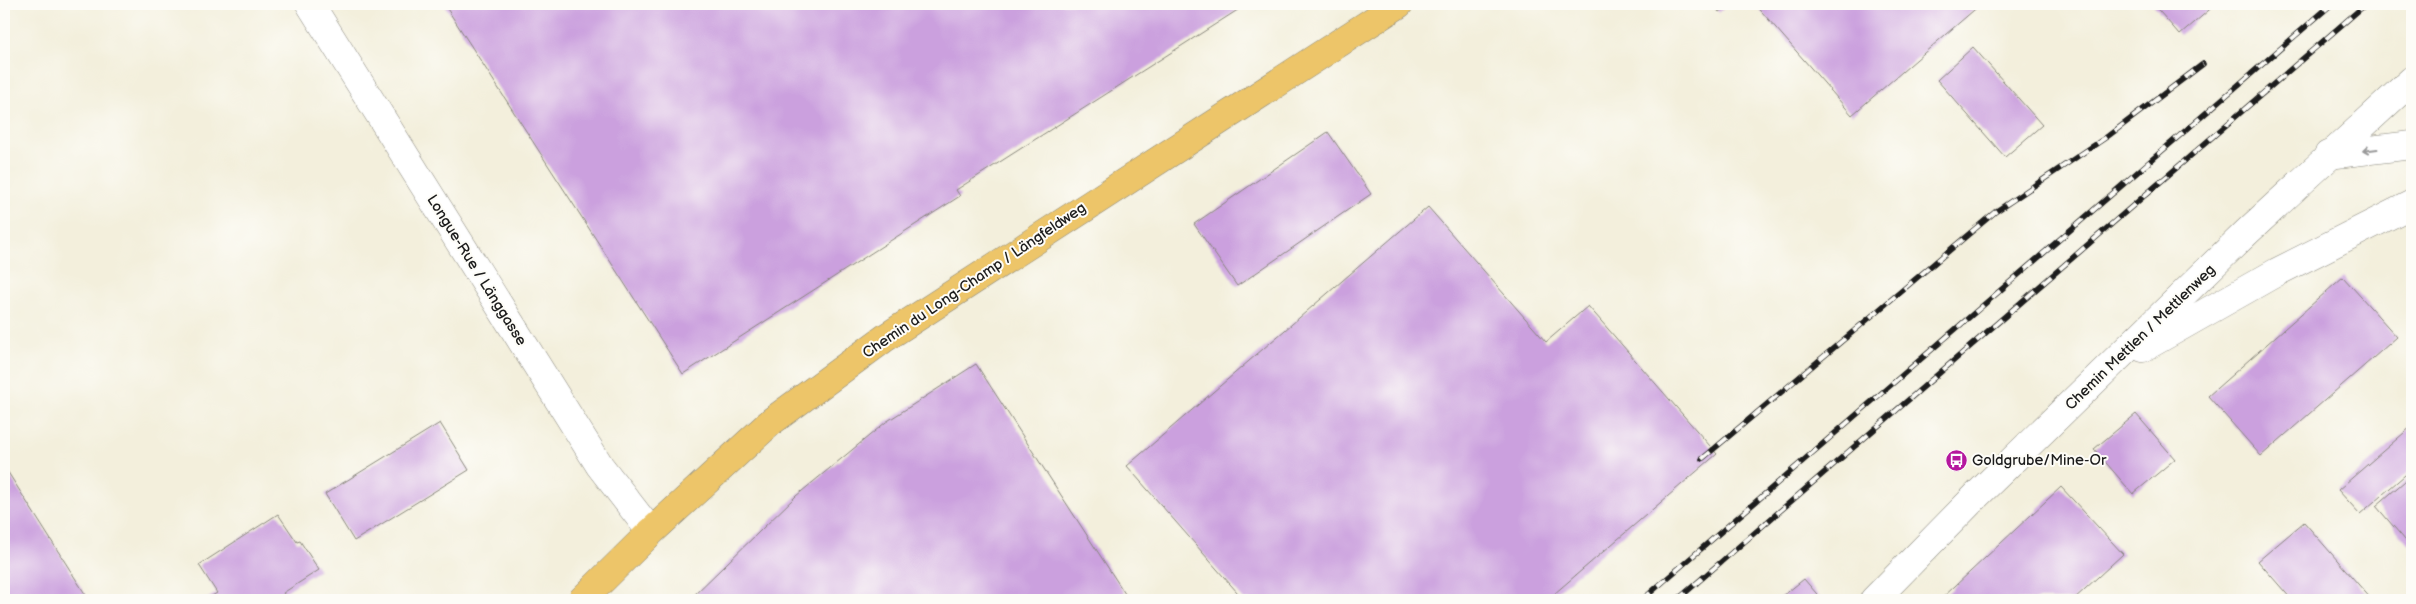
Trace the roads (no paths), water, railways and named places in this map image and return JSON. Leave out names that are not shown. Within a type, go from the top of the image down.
[{"type":"main road","name":"Chemin du Long-Champ / Längfeldweg","points":[[582,600],[651,532],[772,421],[885,338],[1399,4]]},
{"type":"street","name":"Longue-Rue / Länggasse","points":[[310,4],[600,466],[651,532]]},
{"type":"street","name":"Chemin Mettlen / Mettlenweg","points":[[1874,600],[1976,496],[2247,232],[2412,80]]},
{"type":"street","points":[[2328,156],[2412,145]]},
{"type":"street","points":[[2111,366],[2276,272],[2412,204]]},
{"type":"railway","points":[[1642,600],[2332,4]]},
{"type":"railway","points":[[1677,600],[2366,4]]},
{"type":"railway","points":[[1702,459],[1995,212],[2108,136],[2203,64]]},
{"type":"place","name":"Goldgrube/Mine-Or","points":[[1956,460]]}]
